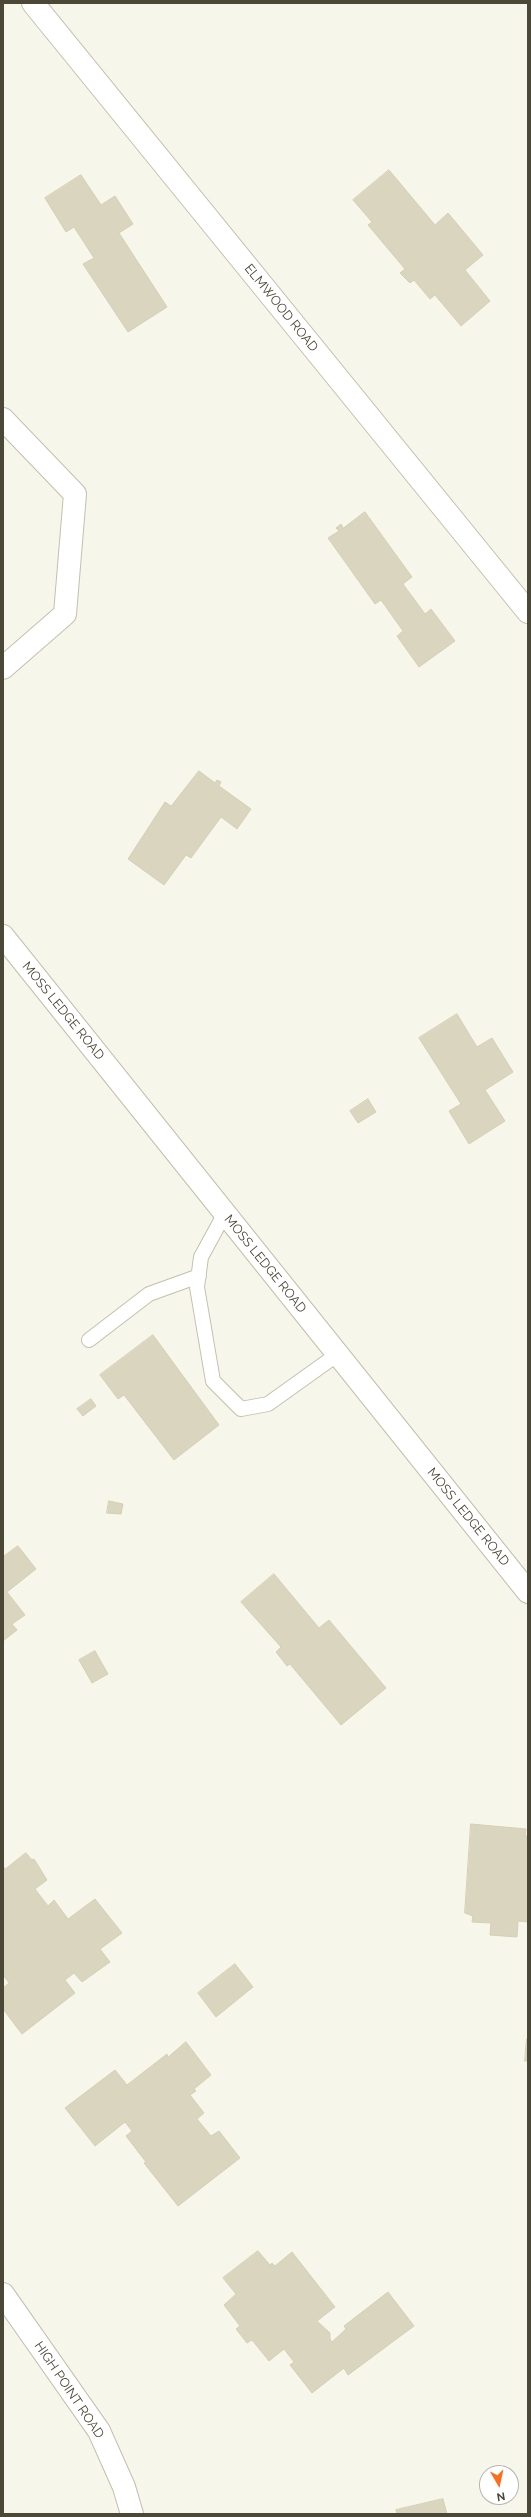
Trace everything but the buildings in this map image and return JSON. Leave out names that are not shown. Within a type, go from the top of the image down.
[{"type":"street","name":"ELMWOOD ROAD","points":[[33,3],[528,612]]},
{"type":"street","points":[[3,419],[75,494],[65,614],[3,668]]},
{"type":"street","name":"MOSS LEDGE ROAD","points":[[3,936],[528,1592]]},
{"type":"street","name":"HIGH POINT ROAD","points":[[3,2294],[99,2430],[124,2487],[132,2514]]},
{"type":"lane","points":[[225,1214],[201,1257],[197,1287],[213,1381],[241,1409],[268,1404],[338,1354]]},
{"type":"lane","points":[[89,1340],[149,1294],[199,1276]]}]
